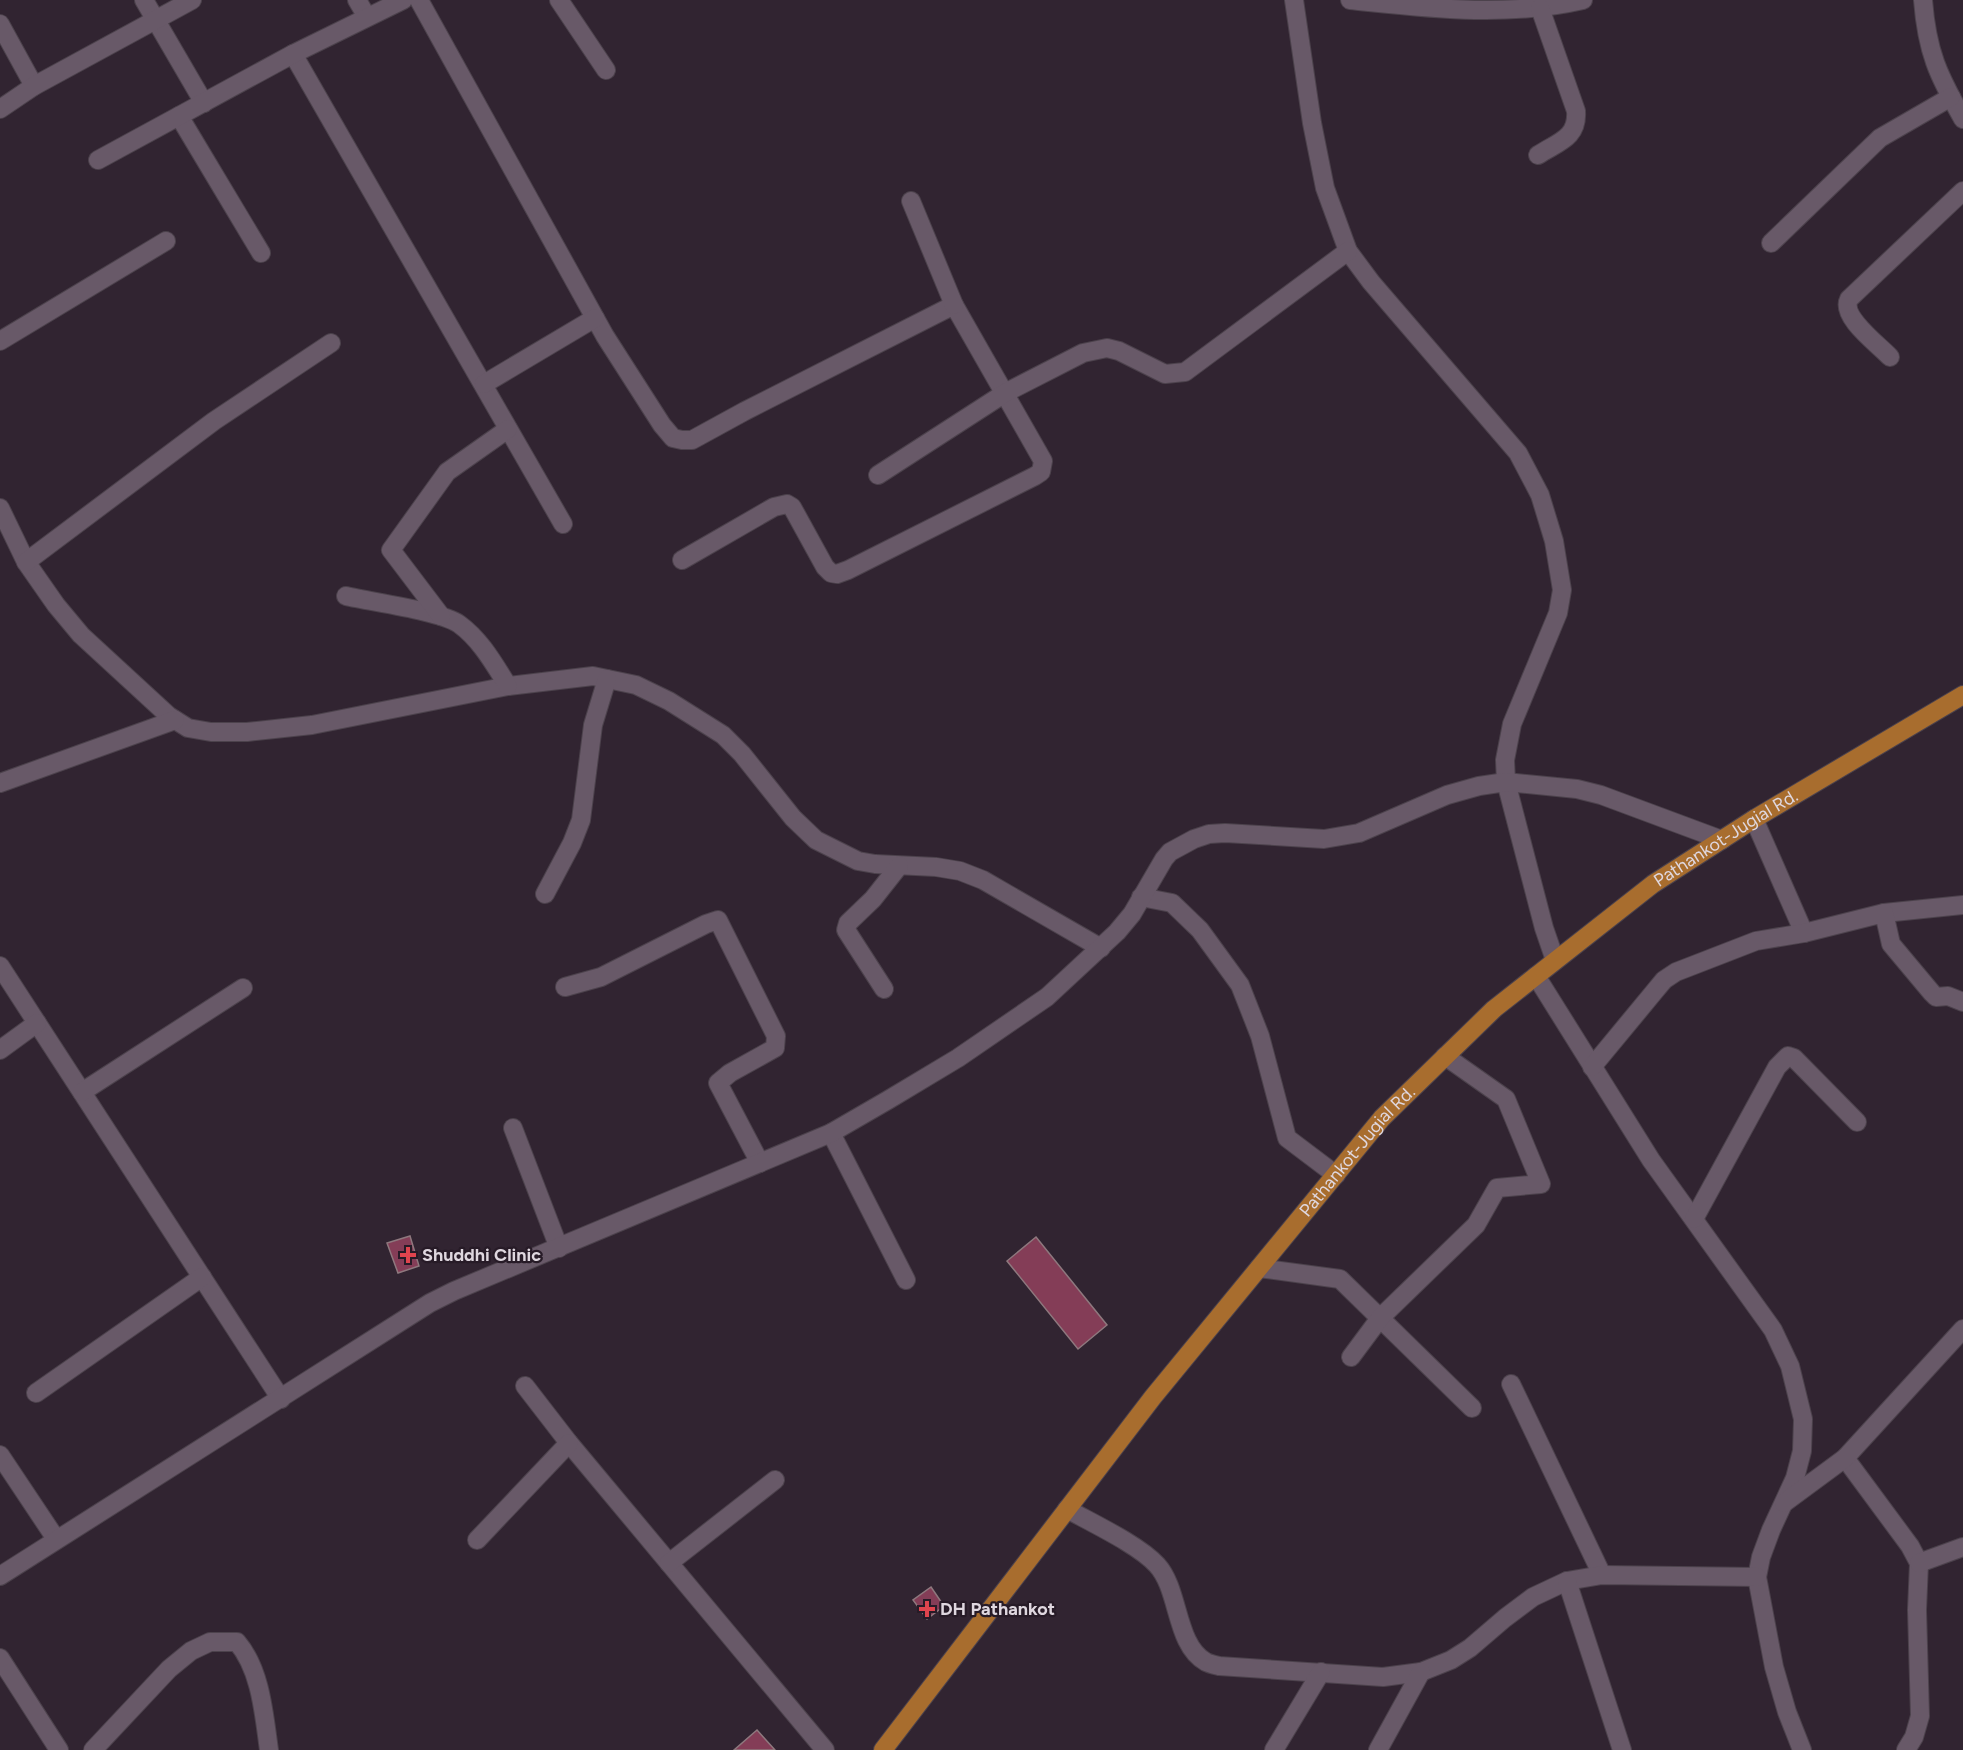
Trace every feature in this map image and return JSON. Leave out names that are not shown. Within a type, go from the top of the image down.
[{"type":"main road","name":"Pathankot-Jugial Rd.","points":[[883,1750],[1152,1397],[1382,1118],[1445,1056],[1494,1009],[1653,884],[1755,819],[1963,695]]},
{"type":"street","points":[[144,0],[204,103]]},
{"type":"street","points":[[0,109],[34,86],[192,0]]},
{"type":"street","points":[[357,0],[367,17]]},
{"type":"street","points":[[98,160],[293,54],[403,0]]},
{"type":"street","points":[[419,0],[595,318],[662,425],[673,438],[693,440],[745,411],[954,305]]},
{"type":"street","points":[[559,0],[606,70]]},
{"type":"street","points":[[1294,0],[1312,123],[1325,188],[1348,251],[1371,282],[1518,453],[1540,495],[1554,541],[1562,590],[1558,613],[1512,724],[1506,760],[1506,782],[1544,928],[1555,960]]},
{"type":"street","points":[[1350,0],[1449,11],[1518,10],[1583,0]]},
{"type":"street","points":[[1923,0],[1930,50],[1937,69],[1963,119]]},
{"type":"street","points":[[1538,155],[1572,133],[1577,122],[1576,111],[1540,8]]},
{"type":"street","points":[[0,24],[34,86]]},
{"type":"street","points":[[293,54],[563,524]]},
{"type":"street","points":[[1771,243],[1880,138],[1951,97]]},
{"type":"street","points":[[179,116],[261,253]]},
{"type":"street","points":[[1890,357],[1858,326],[1847,311],[1846,305],[1849,299],[1963,191]]},
{"type":"street","points":[[682,560],[774,507],[787,504],[792,507],[825,567],[831,573],[837,574],[887,552],[1041,472],[1043,461],[954,305],[911,201]]},
{"type":"street","points":[[0,341],[166,241]]},
{"type":"street","points":[[878,475],[1005,393],[1083,353],[1107,348],[1119,351],[1166,374],[1185,372],[1348,251]]},
{"type":"street","points":[[484,384],[595,318]]},
{"type":"street","points":[[26,562],[214,421],[331,343]]},
{"type":"street","points":[[441,616],[391,550],[447,472],[508,429]]},
{"type":"street","points":[[0,508],[4,532],[56,605],[81,635],[175,720],[188,728],[211,732],[258,731],[312,725],[508,686],[593,676],[636,685],[669,701],[723,735],[742,754],[793,818],[816,840],[858,861],[899,866],[936,867],[960,871],[976,877],[1101,948]]},
{"type":"street","points":[[346,596],[441,616],[457,622],[486,652],[508,686]]},
{"type":"street","points":[[544,894],[572,843],[581,820],[594,725],[606,679]]},
{"type":"street","points":[[0,783],[175,720]]},
{"type":"street","points":[[0,1576],[430,1303],[831,1134],[958,1058],[1047,997],[1101,948],[1117,932],[1142,897],[1164,859],[1170,852],[1185,843],[1209,834],[1225,833],[1324,839],[1359,834],[1447,795],[1479,786],[1506,782],[1577,789],[1601,795],[1722,840]]},
{"type":"street","points":[[1755,819],[1804,933]]},
{"type":"street","points":[[884,989],[846,930],[848,923],[873,899],[899,866]]},
{"type":"street","points":[[1142,897],[1172,903],[1200,930],[1240,985],[1260,1036],[1287,1138],[1336,1175]]},
{"type":"street","points":[[1592,1067],[1664,980],[1676,972],[1756,941],[1804,933],[1884,913],[1963,905]]},
{"type":"street","points":[[1884,913],[1891,944],[1932,993],[1936,997],[1948,996],[1963,1002]]},
{"type":"street","points":[[565,987],[601,977],[718,920],[776,1036],[775,1048],[730,1073],[718,1083],[760,1163]]},
{"type":"street","points":[[0,966],[281,1399]]},
{"type":"street","points":[[1536,976],[1652,1160],[1773,1330],[1792,1372],[1803,1419],[1802,1451],[1795,1478],[1767,1539],[1757,1577],[1774,1667],[1786,1712],[1802,1750]]},
{"type":"street","points":[[82,1092],[243,988]]},
{"type":"street","points":[[0,1050],[37,1023]]},
{"type":"street","points":[[1351,1357],[1380,1318],[1476,1225],[1497,1188],[1541,1184],[1506,1099],[1445,1056]]},
{"type":"street","points":[[1694,1219],[1777,1067],[1788,1056],[1794,1058],[1857,1122]]},
{"type":"street","points":[[513,1128],[559,1248]]},
{"type":"street","points":[[831,1134],[906,1280]]},
{"type":"street","points":[[1259,1268],[1340,1279],[1472,1408]]},
{"type":"street","points":[[36,1393],[202,1277]]},
{"type":"street","points":[[1783,1504],[1845,1458],[1963,1329]]},
{"type":"street","points":[[1511,1384],[1602,1575]]},
{"type":"street","points":[[525,1386],[569,1443],[825,1750]]},
{"type":"street","points":[[477,1540],[569,1443]]},
{"type":"street","points":[[0,1455],[56,1539]]},
{"type":"street","points":[[1845,1458],[1910,1546],[1919,1563],[1917,1610],[1920,1716],[1914,1737],[1906,1750]]},
{"type":"street","points":[[669,1563],[775,1480]]},
{"type":"street","points":[[1067,1509],[1149,1556],[1165,1574],[1181,1627],[1190,1644],[1206,1662],[1219,1666],[1383,1677],[1421,1672],[1451,1660],[1470,1648],[1533,1597],[1567,1581],[1602,1575],[1757,1577]]},
{"type":"street","points":[[1919,1563],[1963,1546]]},
{"type":"street","points":[[1567,1581],[1622,1750]]},
{"type":"street","points":[[93,1750],[169,1669],[191,1651],[210,1642],[224,1641],[237,1642],[246,1653],[256,1679],[269,1750]]},
{"type":"street","points":[[0,1658],[59,1750]]},
{"type":"street","points":[[1274,1750],[1321,1672]]},
{"type":"street","points":[[1377,1750],[1421,1672]]},
{"type":"building","points":[[410,1236],[419,1266],[398,1273],[387,1243]]},
{"type":"building","points":[[1036,1237],[1107,1325],[1078,1349],[1007,1261]]},
{"type":"building","points":[[931,1587],[944,1606],[927,1619],[913,1600]]},
{"type":"building","points":[[757,1730],[775,1750],[734,1750]]},
{"type":"place","name":"Shuddhi Clinic","points":[[408,1255]]},
{"type":"place","name":"DH Pathankot","points":[[927,1609]]}]
